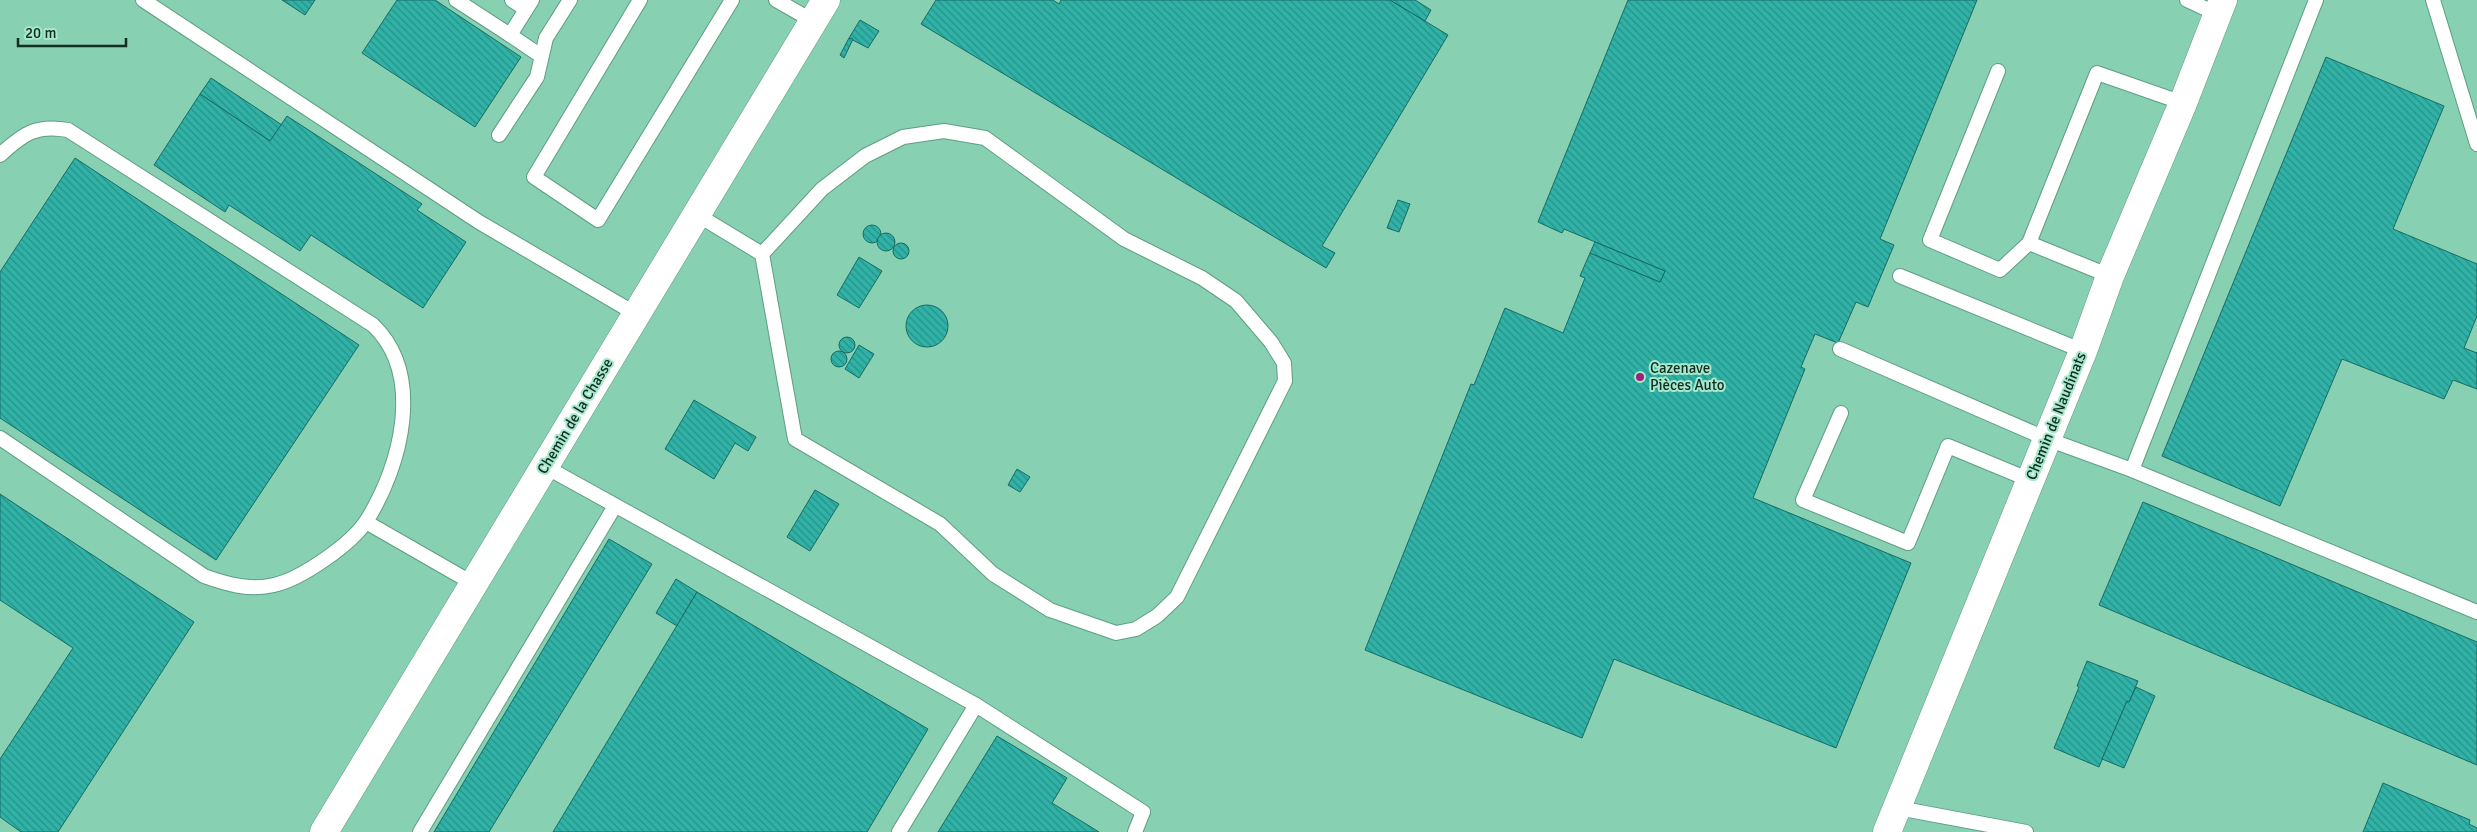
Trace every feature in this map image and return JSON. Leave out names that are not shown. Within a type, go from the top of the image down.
[{"type":"street","name":"Chemin de Naudinats","points":[[1893,820],[2083,351],[2110,276],[2183,103],[2220,7]]},
{"type":"street","name":"Chemin de la Chasse","points":[[324,832],[819,10]]},
{"type":"lane","points":[[143,0],[479,222],[636,314]]},
{"type":"lane","points":[[456,0],[542,56]]},
{"type":"lane","points":[[510,35],[529,4],[512,0]]},
{"type":"lane","points":[[499,135],[536,77],[546,38],[570,0]]},
{"type":"lane","points":[[640,0],[534,176],[598,220],[732,0]]},
{"type":"lane","points":[[776,0],[819,10]]},
{"type":"lane","points":[[2187,0],[2220,7]]},
{"type":"lane","points":[[2132,470],[2316,0]]},
{"type":"lane","points":[[2433,0],[2477,144]]},
{"type":"lane","points":[[1998,71],[1930,240],[2000,270],[2029,243],[2097,73],[2183,103]]},
{"type":"lane","points":[[0,155],[32,130],[51,127],[68,130],[373,325],[386,338],[396,358],[401,382],[401,429],[396,456],[387,483],[366,522],[346,543],[296,577],[274,585],[230,586],[204,576],[0,438]]},
{"type":"lane","points":[[696,214],[762,254],[795,439],[940,524],[993,574],[1050,610],[1116,633],[1136,629],[1157,616],[1177,597],[1285,381],[1284,363],[1271,342],[1236,301],[1202,278],[1124,239],[985,138],[944,131],[903,137],[865,156],[822,189],[762,254]]},
{"type":"lane","points":[[2029,243],[2110,276]]},
{"type":"lane","points":[[1900,276],[2083,351]]},
{"type":"lane","points":[[1840,349],[2047,438],[2132,470],[2477,612]]},
{"type":"lane","points":[[1841,413],[1803,500],[1908,543],[1948,446],[2030,480]]},
{"type":"lane","points":[[544,466],[976,705],[1143,812],[1135,832]]},
{"type":"lane","points":[[420,832],[615,506]]},
{"type":"lane","points":[[366,522],[474,584]]},
{"type":"lane","points":[[899,832],[976,705]]},
{"type":"lane","points":[[1893,820],[2026,832]]},
{"type":"shaded area","points":[[0,0],[2477,0],[2477,832],[0,832]]},
{"type":"building","points":[[282,0],[315,0],[305,15]]},
{"type":"building","points":[[397,0],[435,0],[521,57],[475,127],[362,53]]},
{"type":"building","points":[[936,0],[1053,0],[1059,4],[1061,0],[1390,0],[1448,35],[1322,246],[1335,253],[1326,268],[921,24]]},
{"type":"building","points":[[1390,0],[1415,0],[1431,10],[1425,21]]},
{"type":"building","name":"Cazenave Pièces Auto","points":[[1628,0],[1977,0],[1880,239],[1894,245],[1868,307],[1856,302],[1838,343],[1815,334],[1801,367],[1805,369],[1753,498],[1911,563],[1836,748],[1614,659],[1582,738],[1365,650],[1471,384],[1474,385],[1505,308],[1563,333],[1585,278],[1580,276],[1590,253],[1660,282],[1665,271],[1564,229],[1562,233],[1538,222]]},
{"type":"building","points":[[860,20],[879,31],[868,48],[849,38]]},
{"type":"building","points":[[849,38],[853,39],[844,58],[840,55]]},
{"type":"building","points":[[2326,57],[2444,106],[2393,229],[2477,264],[2477,316],[2464,348],[2477,353],[2477,389],[2453,380],[2444,399],[2342,359],[2280,506],[2162,456]]},
{"type":"building","points":[[211,78],[282,125],[270,141],[200,94]]},
{"type":"building","points":[[200,94],[270,141],[287,116],[422,204],[417,210],[466,242],[423,308],[311,235],[300,251],[229,205],[225,212],[154,165]]},
{"type":"building","points":[[75,158],[359,345],[216,560],[0,418],[0,272]]},
{"type":"building","points":[[1398,200],[1410,204],[1399,232],[1387,228]]},
{"type":"building","points":[[872,225],[878,228],[881,234],[878,240],[872,243],[866,240],[863,234],[866,228]]},
{"type":"building","points":[[886,233],[892,236],[895,242],[892,248],[886,251],[880,248],[877,242],[880,236]]},
{"type":"building","points":[[1595,242],[1665,271],[1660,282],[1590,253]]},
{"type":"building","points":[[898,243],[904,243],[909,248],[907,257],[898,259],[893,254],[893,248]]},
{"type":"building","points":[[859,257],[882,271],[859,308],[837,295]]},
{"type":"building","points":[[931,305],[939,308],[945,314],[948,326],[945,338],[939,344],[923,347],[915,344],[909,338],[906,322],[909,314],[915,308]]},
{"type":"building","points":[[847,337],[855,345],[847,353],[839,345]]},
{"type":"building","points":[[859,345],[874,354],[859,378],[845,369]]},
{"type":"building","points":[[836,351],[842,351],[847,356],[845,365],[836,367],[831,362],[831,356]]},
{"type":"building","points":[[694,400],[756,437],[748,451],[735,443],[714,479],[665,449]]},
{"type":"building","points":[[1017,469],[1030,477],[1020,492],[1008,485]]},
{"type":"building","points":[[815,490],[839,504],[810,551],[787,537]]},
{"type":"building","points":[[0,494],[194,622],[58,832],[21,832],[0,817],[0,759],[73,648],[0,600]]},
{"type":"building","points":[[2143,502],[2477,642],[2477,765],[2099,605]]},
{"type":"building","points":[[609,539],[652,564],[489,832],[434,832]]},
{"type":"building","points":[[676,579],[697,592],[677,626],[656,613]]},
{"type":"building","points":[[697,592],[928,729],[867,832],[553,832]]},
{"type":"building","points":[[2087,661],[2138,681],[2129,702],[2127,701],[2099,767],[2054,748],[2079,687],[2077,686]]},
{"type":"building","points":[[2136,687],[2155,696],[2124,768],[2102,759],[2127,701],[2129,702]]},
{"type":"building","points":[[997,736],[1067,778],[1052,803],[1099,832],[938,832]]},
{"type":"building","points":[[2383,783],[2470,820],[2469,824],[2477,828],[2477,832],[2363,832]]},
{"type":"place","name":"Cazenave Pièces Auto","points":[[1640,377]]}]
